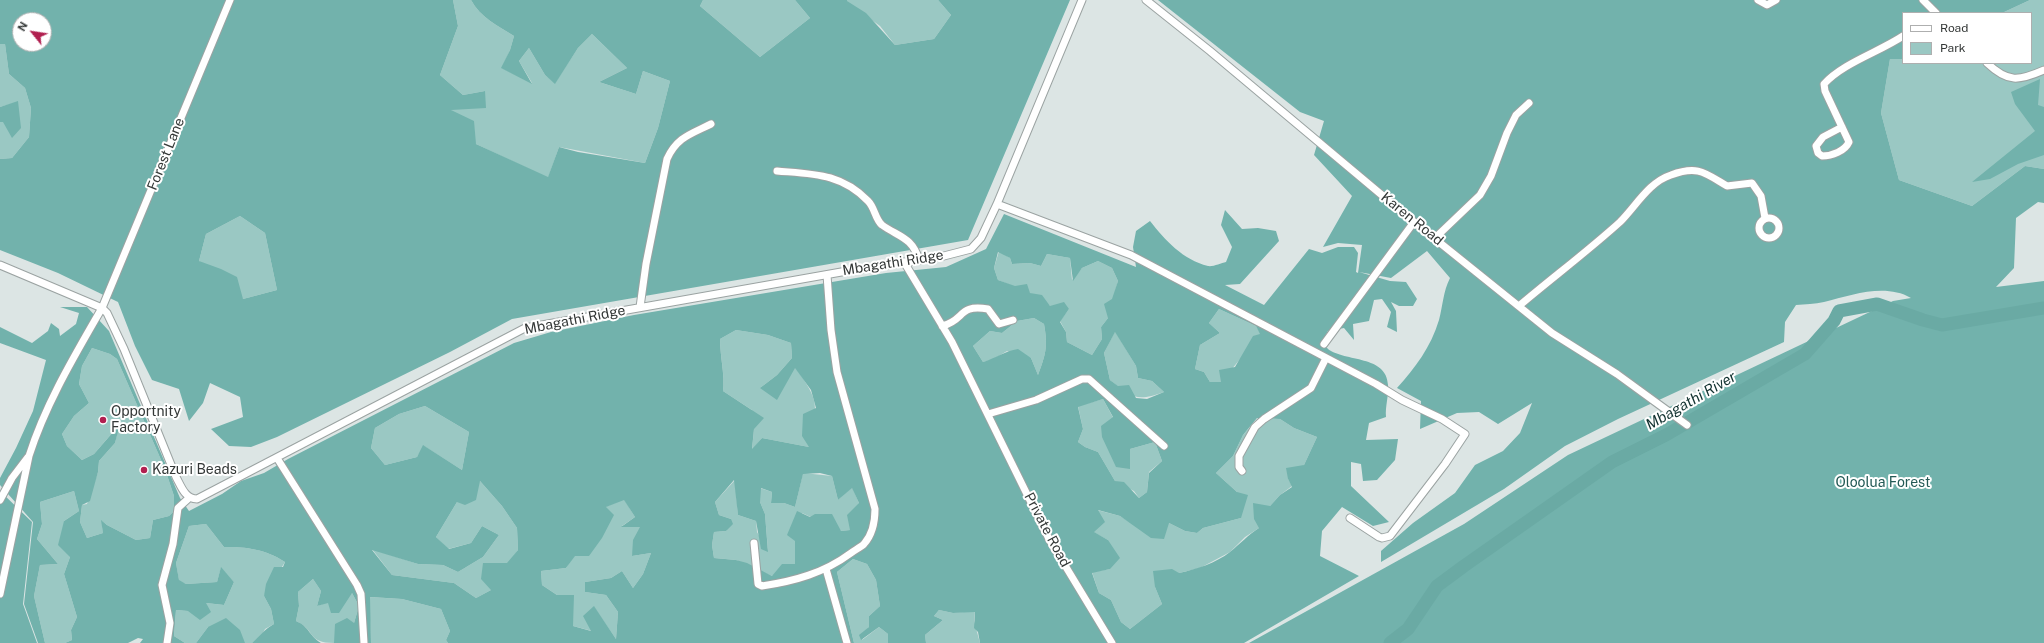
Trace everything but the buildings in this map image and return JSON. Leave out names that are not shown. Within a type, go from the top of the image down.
[{"type":"street","name":"Forest Lane","points":[[29,456],[48,406],[102,308],[230,0]]},
{"type":"street","name":"Mbagathi Ridge","points":[[189,498],[197,499],[367,409],[525,328],[640,307],[962,253],[971,249],[981,238],[997,204],[1082,0]]},
{"type":"street","name":"Karen Road","points":[[1146,0],[1216,56],[1414,222],[1552,333],[1617,374],[1684,422]]},
{"type":"street","points":[[1758,0],[1767,5],[1776,0]]},
{"type":"street","points":[[1928,2],[1935,12]]},
{"type":"street","points":[[1842,127],[1818,141],[1816,146],[1818,153],[1826,156],[1846,147],[1849,142],[1842,127],[1825,91],[1824,84],[1829,78],[1847,67],[1902,37]]},
{"type":"street","points":[[1989,64],[2004,76],[2013,79],[2022,79],[2044,70]]},
{"type":"street","points":[[1435,238],[1480,195],[1491,176],[1507,133],[1516,115],[1528,103]]},
{"type":"street","points":[[640,307],[646,264],[667,159],[672,147],[679,140],[711,124]]},
{"type":"street","points":[[1519,306],[1620,222],[1656,182],[1670,175],[1697,170],[1713,176],[1727,186],[1752,183],[1761,196],[1765,218]]},
{"type":"street","points":[[777,172],[827,176],[852,188],[872,205],[882,224],[912,244],[919,260]]},
{"type":"street","points":[[997,204],[1131,255],[1376,384],[1402,400],[1442,419],[1465,434],[1390,536],[1382,538],[1379,537],[1350,518]]},
{"type":"street","points":[[1324,344],[1414,222]]},
{"type":"street","name":"Private Road","points":[[904,262],[942,326],[988,414],[1049,539],[1112,643]]},
{"type":"street","points":[[0,265],[102,308],[107,313],[124,349],[176,477],[189,498],[178,508],[173,544],[162,585],[170,623],[168,643]]},
{"type":"street","points":[[754,543],[757,583],[760,585],[790,582],[826,569],[864,544],[874,523],[875,509],[837,372],[831,330],[827,275]]},
{"type":"street","points":[[942,326],[955,322],[970,308],[974,307],[988,309],[999,324],[1013,320]]},
{"type":"street","points":[[1242,471],[1239,467],[1239,456],[1255,427],[1312,388],[1326,358]]},
{"type":"street","points":[[988,414],[1036,400],[1082,379],[1089,379],[1164,446]]},
{"type":"street","points":[[0,500],[12,478],[29,456]]},
{"type":"street","points":[[0,594],[29,456]]},
{"type":"street","points":[[277,458],[357,585],[361,594],[364,643]]},
{"type":"street","points":[[826,569],[847,643]]},
{"type":"green space","points":[[0,0],[453,0],[458,26],[440,75],[463,95],[485,91],[486,108],[451,110],[474,121],[476,144],[548,177],[559,147],[578,152],[645,163],[658,128],[670,81],[643,71],[636,94],[599,82],[627,68],[592,34],[578,48],[555,84],[545,75],[529,48],[519,61],[532,84],[501,68],[510,50],[514,36],[484,16],[471,0],[703,0],[700,6],[760,57],[810,18],[795,0],[847,0],[866,13],[895,45],[934,39],[951,15],[938,0],[1070,0],[968,240],[512,319],[450,352],[277,437],[251,447],[229,446],[211,429],[243,417],[240,397],[210,383],[203,403],[189,421],[179,389],[152,380],[135,346],[118,302],[58,273],[0,250],[0,159],[12,158],[29,137],[31,108],[25,88],[9,74],[5,44],[0,44]],"holes":[[[240,216],[265,233],[277,290],[243,299],[237,277],[199,261],[206,234]]]},
{"type":"green space","points":[[453,0],[471,0],[484,16],[514,36],[502,68],[532,83],[519,61],[529,48],[545,75],[555,83],[578,48],[592,34],[627,68],[599,82],[636,94],[643,71],[670,81],[658,128],[645,163],[559,147],[548,178],[476,144],[450,109],[485,91],[463,95],[440,75],[458,26]]},
{"type":"green space","points":[[703,0],[795,0],[810,18],[760,57],[700,6]]},
{"type":"green space","points":[[938,0],[951,15],[934,39],[895,45],[880,26],[846,1]]},
{"type":"green space","name":"Oloolua Forest","points":[[1158,0],[2030,0],[2004,12],[1902,12],[1902,59],[1890,59],[1881,113],[1899,180],[1972,206],[2025,166],[2044,169],[2044,203],[2038,202],[2016,218],[2014,268],[1996,287],[2044,281],[2044,643],[1249,643],[1464,524],[1568,455],[1893,301],[1911,298],[1890,291],[1879,291],[1857,294],[1821,303],[1796,305],[1785,322],[1784,342],[1618,419],[1565,446],[1504,489],[1381,562],[1381,551],[1413,523],[1455,493],[1475,465],[1503,451],[1520,433],[1532,403],[1498,424],[1479,412],[1457,413],[1420,429],[1421,401],[1397,388],[1416,365],[1432,339],[1439,320],[1444,293],[1450,278],[1427,251],[1391,278],[1359,272],[1390,281],[1406,282],[1417,299],[1413,306],[1399,306],[1391,302],[1396,311],[1397,332],[1387,327],[1391,312],[1382,299],[1374,300],[1369,321],[1353,324],[1354,340],[1344,328],[1328,331],[1322,342],[1328,349],[1335,353],[1373,364],[1381,369],[1386,375],[1388,389],[1386,417],[1369,423],[1366,440],[1398,439],[1395,460],[1377,480],[1363,481],[1361,464],[1351,462],[1351,486],[1389,522],[1373,526],[1342,507],[1322,531],[1320,556],[1359,576],[1244,643],[980,643],[978,632],[974,628],[975,612],[953,613],[939,610],[934,616],[943,620],[925,635],[926,643],[888,643],[888,634],[879,627],[861,640],[859,635],[869,627],[869,616],[880,606],[876,580],[867,564],[853,559],[837,572],[854,643],[448,643],[446,640],[450,631],[441,609],[402,599],[370,597],[371,643],[334,643],[335,624],[347,618],[354,623],[359,606],[352,593],[339,613],[331,613],[328,603],[317,606],[321,591],[313,579],[298,592],[299,606],[296,621],[301,623],[321,643],[252,643],[265,630],[274,624],[271,609],[264,596],[266,584],[274,567],[283,567],[285,562],[270,554],[256,550],[224,547],[206,524],[189,526],[176,563],[179,580],[186,584],[217,582],[221,567],[234,582],[224,605],[206,603],[211,612],[200,620],[188,611],[176,610],[174,636],[185,643],[140,643],[143,639],[138,638],[128,643],[65,643],[72,640],[71,630],[77,617],[64,574],[70,557],[58,545],[64,521],[79,511],[74,491],[40,502],[42,524],[37,539],[58,564],[40,565],[34,596],[45,643],[38,643],[24,604],[33,522],[0,485],[0,478],[33,411],[46,360],[0,343],[0,327],[32,343],[48,331],[51,323],[59,329],[60,336],[76,324],[79,313],[60,307],[87,307],[109,331],[180,498],[189,511],[222,494],[241,481],[264,473],[288,459],[514,343],[551,332],[634,315],[886,273],[946,267],[986,249],[1004,214],[1136,267],[1133,247],[1136,231],[1150,221],[1168,242],[1183,254],[1199,263],[1210,266],[1226,262],[1232,247],[1221,225],[1225,210],[1242,229],[1258,228],[1276,231],[1279,241],[1240,284],[1225,285],[1264,305],[1309,249],[1322,253],[1338,247],[1354,247],[1358,253],[1356,272],[1358,273],[1362,245],[1338,243],[1323,247],[1352,196],[1314,155],[1324,121],[1300,112]],"holes":[[[998,252],[1010,258],[1012,264],[1030,263],[1041,266],[1047,254],[1070,258],[1073,281],[1082,268],[1098,261],[1112,268],[1118,281],[1112,299],[1104,304],[1108,318],[1101,327],[1102,339],[1092,355],[1067,342],[1066,332],[1060,322],[1069,309],[1064,302],[1050,306],[1042,295],[1030,293],[1027,284],[1015,286],[998,280],[994,268]],[[1219,309],[1256,326],[1260,334],[1253,336],[1235,367],[1219,370],[1221,382],[1210,382],[1204,372],[1195,369],[1200,345],[1220,333],[1209,323]],[[1034,318],[1044,324],[1046,350],[1038,375],[1031,358],[1018,349],[1009,351],[983,362],[973,346],[990,331],[1002,333],[1017,321]],[[736,330],[768,335],[791,343],[792,358],[777,375],[760,388],[777,400],[795,368],[811,390],[816,408],[803,414],[802,436],[809,447],[762,438],[752,449],[754,429],[764,418],[723,391],[720,339]],[[1115,332],[1136,366],[1138,378],[1152,381],[1164,392],[1147,399],[1136,398],[1129,385],[1118,386],[1110,380],[1104,353]],[[92,348],[110,354],[117,359],[165,469],[174,496],[174,511],[169,516],[153,520],[150,538],[136,540],[107,525],[101,520],[103,533],[87,538],[80,522],[82,505],[90,501],[98,472],[99,461],[115,443],[120,424],[94,454],[82,460],[67,446],[62,434],[74,416],[89,403],[79,384],[82,366]],[[1103,399],[1113,417],[1101,426],[1102,437],[1116,467],[1130,469],[1130,449],[1155,442],[1162,461],[1149,473],[1147,492],[1139,498],[1124,482],[1115,481],[1098,452],[1085,447],[1078,442],[1083,429],[1078,407]],[[425,406],[469,432],[462,470],[423,445],[417,457],[385,465],[371,448],[375,428],[399,414]],[[1257,418],[1280,419],[1294,428],[1317,437],[1304,465],[1286,468],[1288,479],[1292,487],[1280,495],[1270,506],[1253,503],[1254,519],[1259,528],[1230,552],[1212,562],[1179,573],[1172,569],[1153,571],[1155,587],[1162,604],[1130,629],[1121,622],[1111,600],[1099,593],[1092,573],[1110,569],[1120,558],[1108,540],[1094,532],[1105,522],[1098,510],[1120,516],[1151,538],[1164,539],[1169,523],[1185,531],[1197,533],[1203,528],[1241,518],[1248,495],[1237,492],[1216,473],[1233,456],[1243,435]],[[820,473],[832,476],[838,500],[852,488],[859,503],[847,515],[850,530],[841,531],[832,514],[815,514],[810,517],[797,511],[787,535],[795,541],[795,564],[782,564],[772,576],[747,563],[736,560],[714,558],[712,545],[714,532],[726,531],[733,524],[731,519],[719,515],[715,502],[734,480],[738,515],[756,521],[761,549],[768,552],[765,514],[760,502],[761,488],[772,492],[771,503],[784,503],[795,507],[803,474]],[[480,481],[502,506],[517,528],[518,550],[507,563],[483,563],[481,579],[491,590],[476,598],[454,583],[392,575],[372,550],[418,564],[443,565],[458,572],[483,557],[499,535],[482,526],[471,543],[449,549],[436,537],[457,502],[465,505],[476,500]],[[624,500],[635,517],[621,527],[640,527],[633,540],[632,556],[651,553],[643,574],[633,588],[622,571],[611,578],[585,582],[585,592],[606,595],[618,612],[616,639],[594,606],[583,616],[591,631],[573,626],[574,595],[557,595],[542,585],[541,571],[566,568],[575,556],[589,556],[602,538],[614,515],[606,507]]]},
{"type":"green space","points":[[2030,0],[2044,0],[2044,169],[2025,166],[1972,206],[1899,180],[1881,113],[1890,59],[1902,59],[1902,64],[2032,64],[2032,12],[2004,12]]},
{"type":"green space","points":[[0,44],[5,44],[9,74],[25,88],[31,108],[29,137],[12,158],[0,159],[0,122],[3,122],[18,102],[0,107]]},
{"type":"green space","points":[[2040,79],[2038,105],[2044,107],[2044,155],[2018,164],[1990,179],[1972,182],[2035,131],[2015,104],[2011,92]]},
{"type":"green space","points":[[18,101],[21,128],[12,138],[3,122],[0,122],[0,107]]},
{"type":"green space","points":[[240,216],[265,233],[277,290],[243,299],[199,261],[206,234]]},
{"type":"green space","points":[[999,251],[1010,258],[1012,264],[1030,263],[1041,266],[1047,254],[1070,258],[1072,280],[1082,268],[1098,261],[1112,268],[1118,281],[1108,318],[1101,327],[1102,339],[1092,355],[1067,342],[1066,332],[1060,321],[1069,309],[1050,306],[1030,293],[998,280],[994,268]]},
{"type":"green space","points":[[1219,309],[1256,326],[1261,334],[1221,382],[1210,382],[1204,372],[1195,369],[1200,345],[1220,333],[1209,323]]},
{"type":"green space","points":[[1034,318],[1044,324],[1046,338],[1043,361],[1038,375],[1031,358],[1007,351],[992,360],[983,362],[973,346],[990,331],[1002,333],[1017,321]]},
{"type":"green space","points":[[736,330],[768,335],[791,343],[792,358],[777,375],[760,388],[795,367],[809,389],[815,405],[814,422],[809,447],[762,438],[752,450],[754,429],[752,410],[723,391],[720,339]]},
{"type":"green space","points":[[1115,331],[1136,366],[1138,378],[1152,381],[1164,392],[1147,397],[1135,396],[1124,391],[1110,380],[1104,353]]},
{"type":"green space","points":[[92,348],[110,354],[117,359],[165,469],[174,496],[174,511],[169,516],[153,520],[150,538],[136,540],[102,521],[103,533],[87,538],[80,522],[82,505],[87,504],[98,472],[99,461],[115,443],[119,425],[94,454],[82,460],[67,446],[62,434],[74,416],[89,403],[79,384],[82,366]]},
{"type":"green space","points":[[1103,399],[1130,449],[1155,442],[1162,461],[1149,472],[1147,492],[1139,498],[1134,491],[1115,481],[1098,452],[1085,447],[1078,442],[1083,429],[1078,406]]},
{"type":"green space","points":[[425,406],[469,432],[462,470],[424,446],[417,457],[385,465],[371,448],[375,428],[399,414]]},
{"type":"green space","points":[[1258,418],[1280,419],[1294,428],[1317,437],[1304,465],[1288,479],[1292,486],[1280,495],[1270,506],[1259,528],[1245,537],[1230,552],[1200,568],[1179,573],[1155,587],[1162,604],[1130,629],[1121,622],[1111,600],[1099,593],[1092,572],[1110,569],[1108,540],[1093,532],[1097,510],[1120,516],[1133,524],[1169,523],[1185,531],[1197,533],[1203,528],[1241,518],[1237,492],[1216,473],[1233,456],[1243,435]]},
{"type":"green space","points":[[803,473],[832,476],[838,500],[852,487],[859,503],[850,530],[841,531],[802,513],[795,540],[795,564],[772,576],[736,560],[714,558],[712,545],[714,532],[726,531],[731,519],[719,515],[715,502],[735,480],[738,515],[756,521],[757,532],[768,551],[765,514],[760,502],[760,488],[772,492],[771,503],[784,503],[795,507]]},
{"type":"green space","points":[[480,481],[502,506],[517,528],[518,550],[491,590],[476,598],[454,583],[392,575],[372,549],[418,564],[443,565],[458,572],[483,557],[499,535],[482,526],[471,543],[448,549],[436,537],[457,502]]},
{"type":"green space","points":[[0,491],[32,522],[23,604],[37,643],[0,643]]},
{"type":"green space","points":[[74,491],[79,511],[64,521],[70,557],[64,574],[77,617],[71,630],[72,640],[65,643],[45,643],[34,596],[40,565],[58,564],[37,539],[42,524],[40,502]]},
{"type":"green space","points":[[624,499],[635,517],[622,526],[641,527],[632,556],[651,553],[643,574],[633,588],[622,571],[611,578],[585,582],[585,592],[606,595],[618,612],[616,639],[594,607],[592,631],[573,626],[557,595],[542,585],[541,571],[566,568],[605,507]]},
{"type":"green space","points":[[206,524],[224,547],[256,550],[270,554],[285,562],[264,596],[271,609],[274,624],[265,629],[261,637],[252,643],[244,643],[208,627],[196,643],[185,643],[174,636],[176,610],[188,611],[206,603],[224,605],[234,582],[221,568],[217,582],[186,584],[179,581],[176,563],[189,526]]},
{"type":"green space","points":[[853,559],[867,564],[876,580],[880,606],[869,616],[869,627],[862,640],[879,627],[888,634],[888,643],[854,643],[837,572]]},
{"type":"green space","points":[[313,579],[321,591],[317,606],[352,593],[359,606],[354,623],[334,643],[319,641],[307,628],[296,621],[299,606],[298,592]]},
{"type":"green space","points":[[369,597],[402,599],[441,609],[450,631],[446,640],[448,643],[371,643]]},
{"type":"green space","points":[[939,610],[953,613],[975,611],[974,621],[980,643],[926,643],[925,635],[943,620],[934,616]]},
{"type":"green space","points":[[226,618],[240,630],[245,643],[196,643],[208,627]]},
{"type":"waterway","name":"Mbagathi River","points":[[1390,643],[1408,629],[1437,586],[1464,566],[1612,462],[1666,435],[1805,354],[1834,321],[1839,311],[1877,304],[1942,325],[2044,308]]},
{"type":"place","name":"Opportnity Factory","points":[[103,420]]},
{"type":"place","name":"Kazuri Beads","points":[[144,470]]}]
